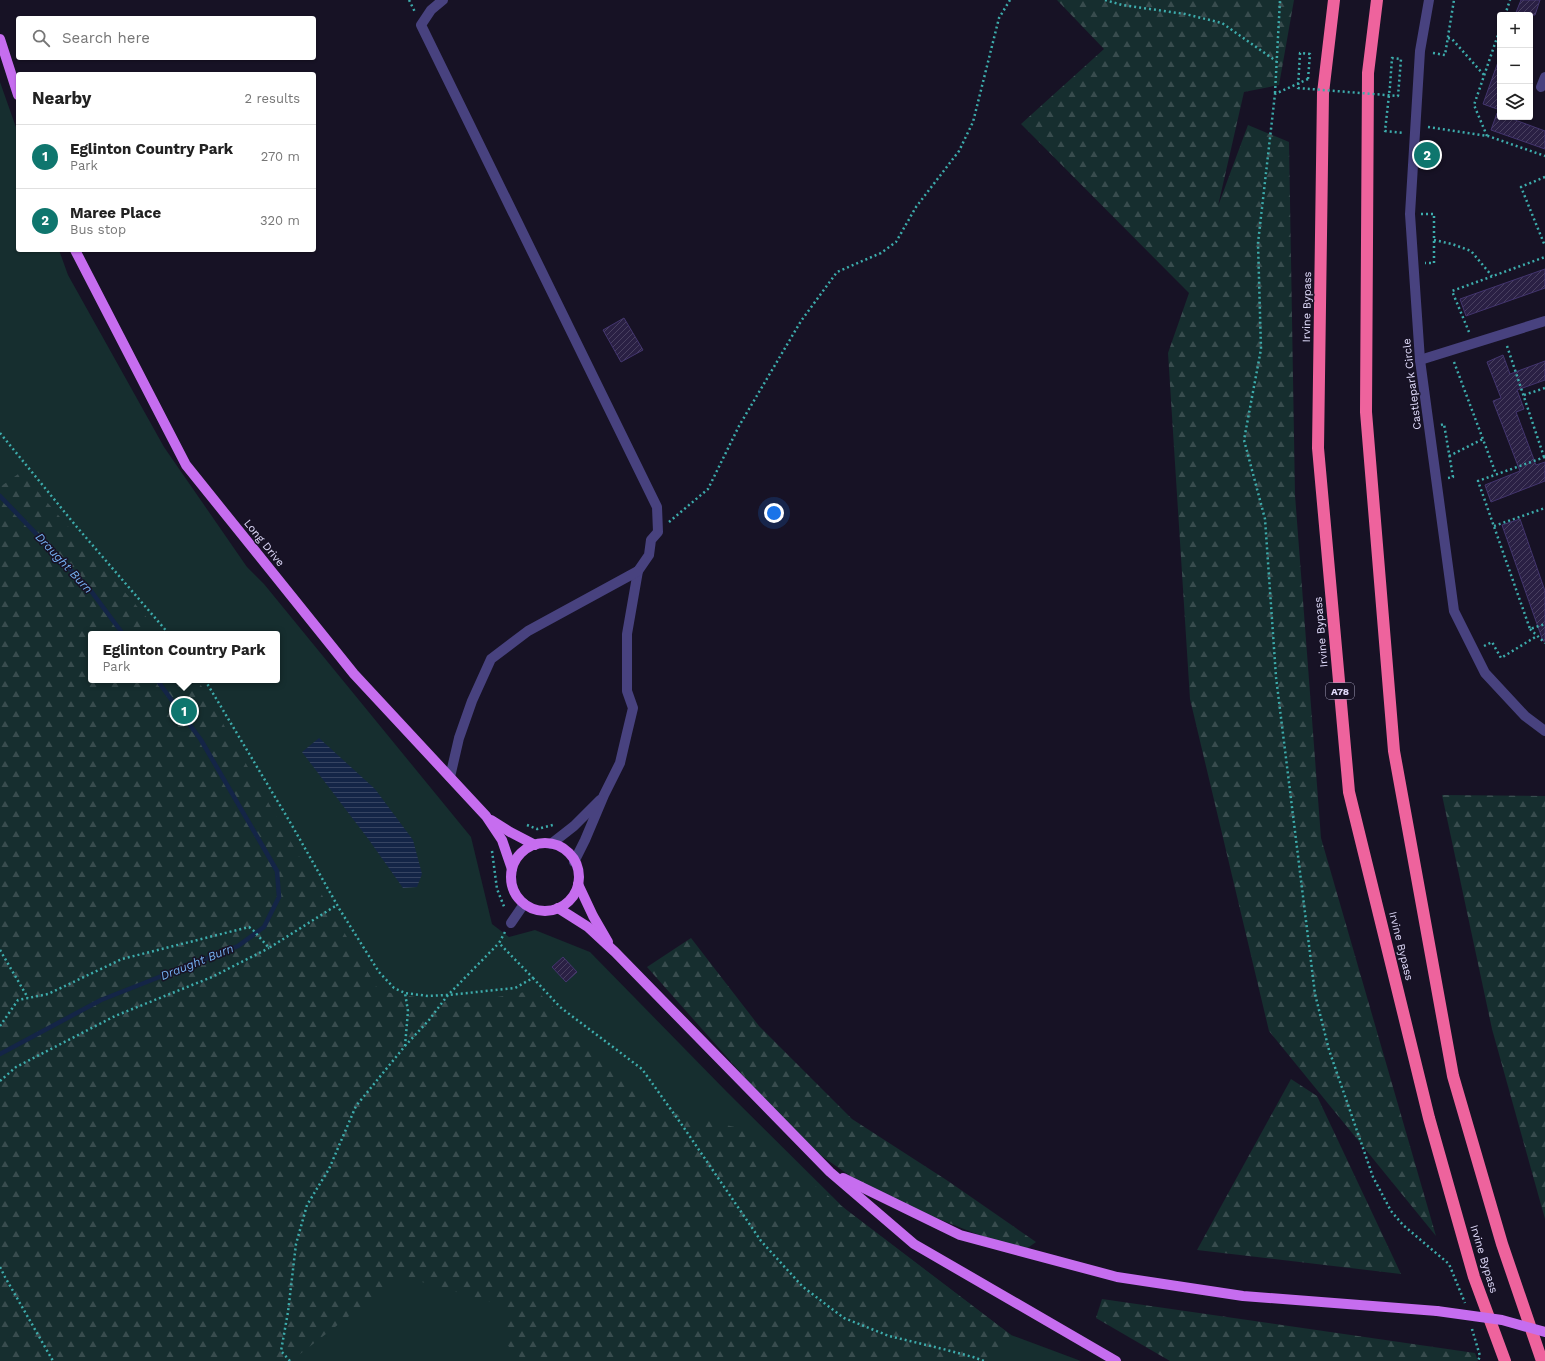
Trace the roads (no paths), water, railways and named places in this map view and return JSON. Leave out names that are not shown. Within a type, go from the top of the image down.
[{"type":"highway","name":"Irvine Bypass","points":[[1334,0],[1323,93],[1318,448],[1349,792],[1429,1118],[1474,1277],[1505,1361]]},
{"type":"highway","name":"Irvine Bypass","points":[[1377,0],[1368,73],[1366,412],[1394,751],[1453,1076],[1502,1244],[1542,1361]]},
{"type":"main road","points":[[0,39],[16,89]]},
{"type":"main road","name":"Long Drive","points":[[76,252],[186,465],[354,674],[486,816],[502,840],[512,870]]},
{"type":"main road","name":"Long Drive","points":[[486,816],[510,832],[535,845]]},
{"type":"main road","points":[[578,884],[571,898],[558,908],[541,911],[524,904],[517,897],[511,879],[512,870],[515,861],[520,854],[527,848],[535,845],[551,844],[569,853],[578,873],[578,884],[593,916],[615,952]]},
{"type":"main road","points":[[558,908],[588,927],[615,952],[830,1172],[914,1244],[1116,1361]]},
{"type":"main road","points":[[830,1172],[960,1235],[1117,1277],[1243,1296],[1438,1311],[1502,1320],[1545,1332]]},
{"type":"street","points":[[443,0],[431,10],[421,26],[657,507],[658,532],[651,540],[649,555],[638,571],[627,634],[627,691],[633,708],[620,763],[574,862]]},
{"type":"street","name":"Castlepark Circle","points":[[1429,0],[1420,51],[1410,214],[1420,360],[1454,611],[1485,673],[1525,716],[1545,731]]},
{"type":"street","points":[[1541,87],[1545,77]]},
{"type":"street","points":[[1420,360],[1545,321]]},
{"type":"street","points":[[450,777],[459,738],[472,700],[491,659],[528,631],[638,571]]},
{"type":"street","points":[[551,844],[574,826],[604,795]]},
{"type":"street","points":[[511,923],[524,904]]},
{"type":"water","points":[[319,738],[375,789],[413,840],[422,874],[417,887],[403,888],[369,840],[302,752]]},
{"type":"waterway","name":"Draught Burn","points":[[0,496],[91,591],[121,631]]},
{"type":"waterway","name":"Draught Burn","points":[[0,1054],[101,1000],[238,946],[264,927],[279,897],[277,871],[201,740],[159,683]]},
{"type":"place","name":"Maree Place","points":[[1427,155]]},
{"type":"place","name":"Eglinton Country Park","points":[[184,711]]}]
